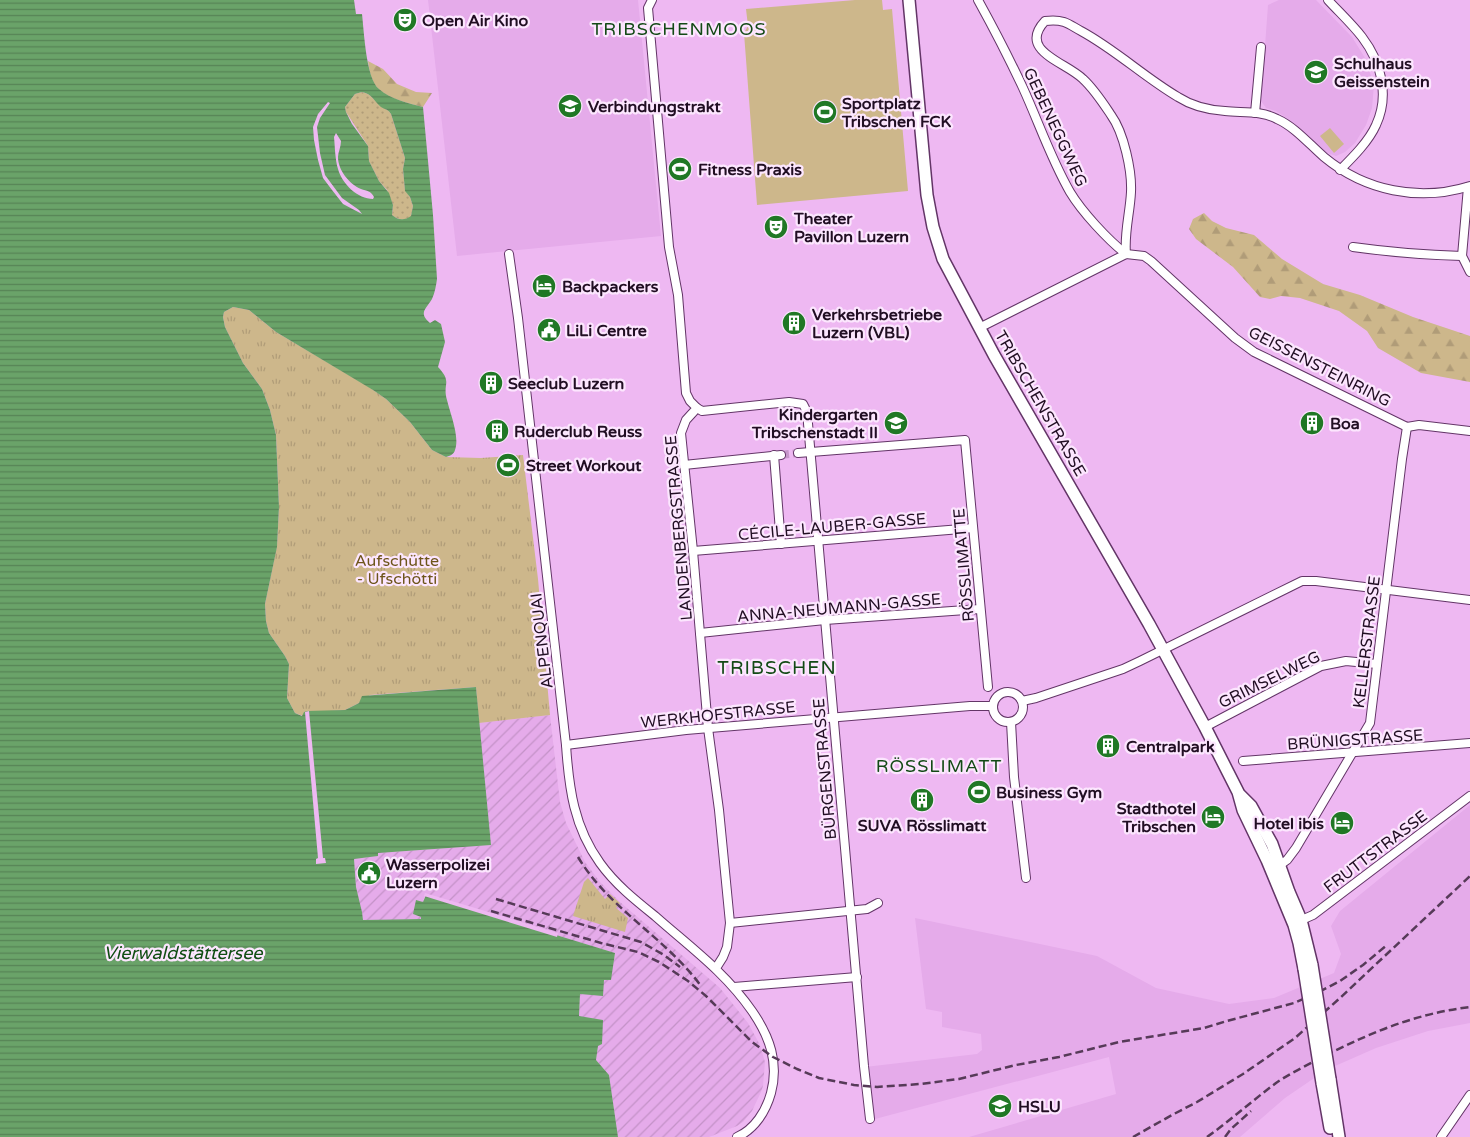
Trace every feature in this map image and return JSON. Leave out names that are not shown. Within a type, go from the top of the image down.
[{"type":"street","name":"TRIBSCHENSTRASSE","points":[[909,0],[926,195],[933,227],[947,268],[1164,649],[1238,792],[1243,810],[1298,922]]},
{"type":"street","name":"GEBENEGGWEG","points":[[978,0],[1007,54],[1071,194],[1110,240],[1126,254]]},
{"type":"street","points":[[1328,0],[1362,37],[1375,57],[1382,78],[1383,96],[1381,113],[1376,126],[1340,170]]},
{"type":"street","points":[[651,1],[648,8],[669,248],[678,295],[686,393],[690,401],[697,408]]},
{"type":"street","points":[[980,328],[1126,254],[1125,245],[1131,193],[1131,172],[1118,128],[1113,118],[1083,78],[1067,66],[1045,54],[1038,46],[1036,37],[1039,28],[1045,21],[1064,22],[1092,37],[1162,88],[1193,105],[1225,112],[1265,114],[1278,119],[1340,170],[1356,179],[1391,190],[1411,193],[1430,193],[1469,186],[1462,256],[1470,272]]},
{"type":"street","points":[[1254,113],[1261,46]]},
{"type":"street","points":[[1353,247],[1409,254],[1462,256]]},
{"type":"street","name":"ALPENQUAI","points":[[508,254],[518,318],[569,782],[574,807],[583,833],[599,862],[613,879],[630,896],[716,968],[750,1008],[771,1045],[774,1065],[772,1089],[763,1112],[751,1128],[737,1137]]},
{"type":"street","name":"GEISSENSTEINRING","points":[[1126,254],[1144,256],[1151,261],[1235,338],[1254,352],[1407,427],[1419,426],[1470,431]]},
{"type":"street","name":"BÜRGENSTRASSE","points":[[697,408],[702,411],[789,402],[803,404],[808,412],[870,1119]]},
{"type":"street","name":"LANDENBERGSTRASSE","points":[[697,408],[686,420],[681,433],[708,728],[716,785],[730,923],[727,946],[716,968]]},
{"type":"street","name":"KELLERSTRASSE","points":[[1280,865],[1287,860],[1296,848],[1370,723],[1407,427]]},
{"type":"street","name":"RÖSSLIMATTE","points":[[811,452],[965,440],[988,687]]},
{"type":"street","points":[[798,453],[811,452]]},
{"type":"street","points":[[684,465],[778,455],[781,544]]},
{"type":"street","name":"CÉCILE-LAUBER-GASSE","points":[[693,551],[973,528]]},
{"type":"street","points":[[1022,701],[1122,669],[1302,581],[1316,581],[1470,600]]},
{"type":"street","name":"ANNA-NEUMANN-GASSE","points":[[700,633],[825,620],[980,609]]},
{"type":"street","name":"GRIMSELWEG","points":[[1205,727],[1321,666],[1346,660],[1377,664]]},
{"type":"street","points":[[1007,692],[1016,694],[1022,701],[1024,706],[1022,715],[1015,721],[1006,722],[995,715],[993,706],[997,696],[1007,692]]},
{"type":"street","name":"WERKHOFSTRASSE","points":[[566,745],[708,728],[970,706],[993,706]]},
{"type":"street","points":[[1011,722],[1014,776],[1026,878]]},
{"type":"street","name":"BRÜNIGSTRASSE","points":[[1243,761],[1470,744]]},
{"type":"street","name":"TRIBSCHENSTRASSE","points":[[1238,792],[1250,806],[1272,844],[1290,892],[1298,922],[1299,943],[1308,967],[1326,1081]]},
{"type":"street","name":"FRUTTSTRASSE","points":[[1298,922],[1313,915],[1470,796]]},
{"type":"street","points":[[730,923],[868,909],[878,903]]},
{"type":"street","points":[[734,987],[857,977]]},
{"type":"street","points":[[1326,1081],[1332,1137]]},
{"type":"street","points":[[1326,1081],[1339,1137]]},
{"type":"street","points":[[1441,1137],[1470,1095]]},
{"type":"shaded area","points":[[428,0],[638,0],[661,236],[457,256]]},
{"type":"shaded area","name":"Schulhaus Geissenstein","points":[[1279,0],[1316,0],[1352,37],[1365,58],[1374,85],[1372,108],[1366,125],[1355,143],[1345,152],[1336,156],[1327,153],[1293,122],[1276,111],[1266,108],[1261,101],[1268,5]]},
{"type":"shaded area","points":[[550,715],[560,802],[566,823],[585,862],[600,882],[620,902],[720,988],[748,1023],[760,1045],[765,1062],[763,1086],[752,1111],[737,1126],[709,1137],[618,1137],[609,1075],[596,1060],[598,1046],[579,1016],[580,994],[604,979],[610,980],[615,953],[425,895],[423,902],[413,914],[421,917],[421,919],[363,921],[356,887],[354,859],[378,856],[378,853],[491,845],[479,723]]},
{"type":"shaded area","points":[[1470,805],[1470,1023],[1428,1031],[1376,1048],[1326,1070],[1285,1098],[1240,1137],[969,1137],[1116,1094],[1109,1057],[875,1119],[865,1067],[977,1054],[982,1050],[981,1034],[942,1027],[942,1012],[926,1009],[915,918],[1097,956],[1156,988],[1229,1004],[1274,998],[1334,973],[1341,954],[1331,926],[1340,911]]},
{"type":"green space","name":"Sportplatz Tribschen FCK","points":[[855,0],[882,0],[883,10],[892,9],[908,191],[757,205],[744,33],[748,26],[746,9]]},
{"type":"green space","points":[[368,61],[383,69],[397,84],[416,92],[432,93],[423,107],[395,98],[376,87]]},
{"type":"green space","points":[[362,92],[371,96],[391,114],[405,158],[403,169],[405,190],[413,206],[411,217],[406,219],[397,218],[392,215],[393,205],[387,190],[379,181],[369,161],[368,146],[346,112],[345,107],[355,94]]},
{"type":"green space","points":[[1330,128],[1344,144],[1334,153],[1320,136]]},
{"type":"green space","points":[[1204,213],[1212,221],[1226,228],[1254,235],[1282,259],[1323,284],[1360,295],[1413,317],[1470,336],[1470,382],[1421,373],[1378,348],[1367,331],[1339,311],[1300,298],[1281,296],[1270,299],[1260,297],[1233,267],[1196,239],[1189,229],[1193,219]]},
{"type":"green space","name":"Aufschütte - Ufschötti","points":[[233,307],[249,310],[276,332],[386,399],[410,422],[432,450],[446,457],[481,458],[523,455],[538,579],[550,715],[479,723],[476,687],[370,695],[345,710],[303,716],[295,713],[287,698],[289,664],[269,633],[266,621],[265,604],[277,546],[279,507],[276,435],[270,410],[262,389],[243,363],[225,327],[224,312]]},
{"type":"green space","name":"Street Workout","points":[[523,459],[524,470],[494,472],[493,461]]},
{"type":"green space","points":[[588,878],[605,899],[610,894],[620,903],[616,908],[628,918],[625,932],[573,916],[584,882]]},
{"type":"water","name":"Vierwaldstättersee","points":[[0,0],[354,0],[356,14],[362,14],[368,65],[375,84],[388,95],[423,107],[437,279],[432,299],[424,311],[424,316],[430,323],[435,320],[441,324],[445,342],[438,367],[446,380],[446,394],[455,432],[456,445],[454,453],[446,457],[432,450],[410,422],[386,399],[373,390],[276,332],[249,310],[233,307],[224,312],[225,327],[243,363],[262,389],[270,410],[276,435],[279,507],[277,547],[265,604],[266,621],[269,633],[289,664],[287,698],[295,713],[302,716],[307,711],[345,710],[359,703],[362,696],[476,687],[491,845],[378,853],[378,856],[354,859],[356,887],[363,920],[421,919],[421,917],[413,914],[416,900],[423,902],[426,895],[615,953],[611,980],[604,980],[603,996],[580,994],[579,1016],[603,1020],[602,1044],[598,1046],[596,1060],[609,1075],[618,1137],[0,1137]],"holes":[[[362,92],[371,96],[391,114],[405,158],[403,169],[405,191],[410,197],[413,206],[411,216],[406,219],[399,219],[392,215],[393,205],[389,193],[379,181],[369,161],[368,146],[346,112],[345,107],[355,94]],[[336,133],[341,141],[338,162],[342,172],[352,184],[372,194],[373,199],[351,190],[340,175],[336,161],[334,137]]]},
{"type":"pier","points":[[328,102],[330,103],[320,118],[317,127],[325,175],[342,198],[362,214],[343,204],[323,178],[314,140],[313,127],[318,114]]},
{"type":"pier","points":[[309,711],[323,858],[325,858],[326,863],[316,864],[316,859],[318,858],[305,712]]},
{"type":"pier","points":[[425,893],[558,933],[557,937],[424,896]]},
{"type":"tunnel","points":[[781,455],[798,453]]},
{"type":"railway","points":[[578,857],[605,892],[671,952],[701,986]]},
{"type":"railway","points":[[1133,1137],[1243,1074],[1295,1038],[1470,876]]},
{"type":"railway","points":[[496,899],[641,942],[680,967]]},
{"type":"railway","points":[[491,911],[638,952],[659,962],[688,981],[706,996],[752,1042],[773,1057],[819,1078],[854,1085],[877,1087],[959,1079],[1119,1042],[1204,1028],[1294,1003],[1340,981],[1387,945]]},
{"type":"railway","points":[[1207,1137],[1276,1083],[1326,1055],[1361,1038],[1413,1019],[1470,1007]]},
{"type":"railway","points":[[1225,1137],[1251,1111]]},
{"type":"place","name":"Open Air Kino","points":[[405,20]]},
{"type":"place","name":"Schulhaus Geissenstein","points":[[1316,72]]},
{"type":"place","name":"Verbindungstrakt","points":[[570,106]]},
{"type":"place","name":"Sportplatz Tribschen FCK","points":[[825,112]]},
{"type":"place","name":"Fitness Praxis","points":[[680,169]]},
{"type":"place","name":"Theater Pavillon Luzern","points":[[776,227]]},
{"type":"place","name":"Backpackers","points":[[544,286]]},
{"type":"place","name":"Verkehrsbetriebe Luzern (VBL)","points":[[794,323]]},
{"type":"place","name":"LiLi Centre","points":[[549,330]]},
{"type":"place","name":"Seeclub Luzern","points":[[491,383]]},
{"type":"place","name":"Kindergarten Tribschenstadt II","points":[[896,423]]},
{"type":"place","name":"Boa","points":[[1312,423]]},
{"type":"place","name":"Ruderclub Reuss","points":[[497,431]]},
{"type":"place","name":"Street Workout","points":[[508,465]]},
{"type":"place","name":"Centralpark","points":[[1108,746]]},
{"type":"place","name":"Business Gym","points":[[979,792]]},
{"type":"place","name":"SUVA Rösslimatt","points":[[922,800]]},
{"type":"place","name":"Stadthotel Tribschen","points":[[1213,817]]},
{"type":"place","name":"Hotel ibis","points":[[1342,823]]},
{"type":"place","name":"Wasserpolizei Luzern","points":[[369,873]]},
{"type":"place","name":"HSLU","points":[[1000,1106]]},
{"type":"district","name":"TRIBSCHENMOOS","points":[[679,29]]},
{"type":"district","name":"TRIBSCHEN","points":[[777,667]]},
{"type":"district","name":"RÖSSLIMATT","points":[[939,766]]}]
